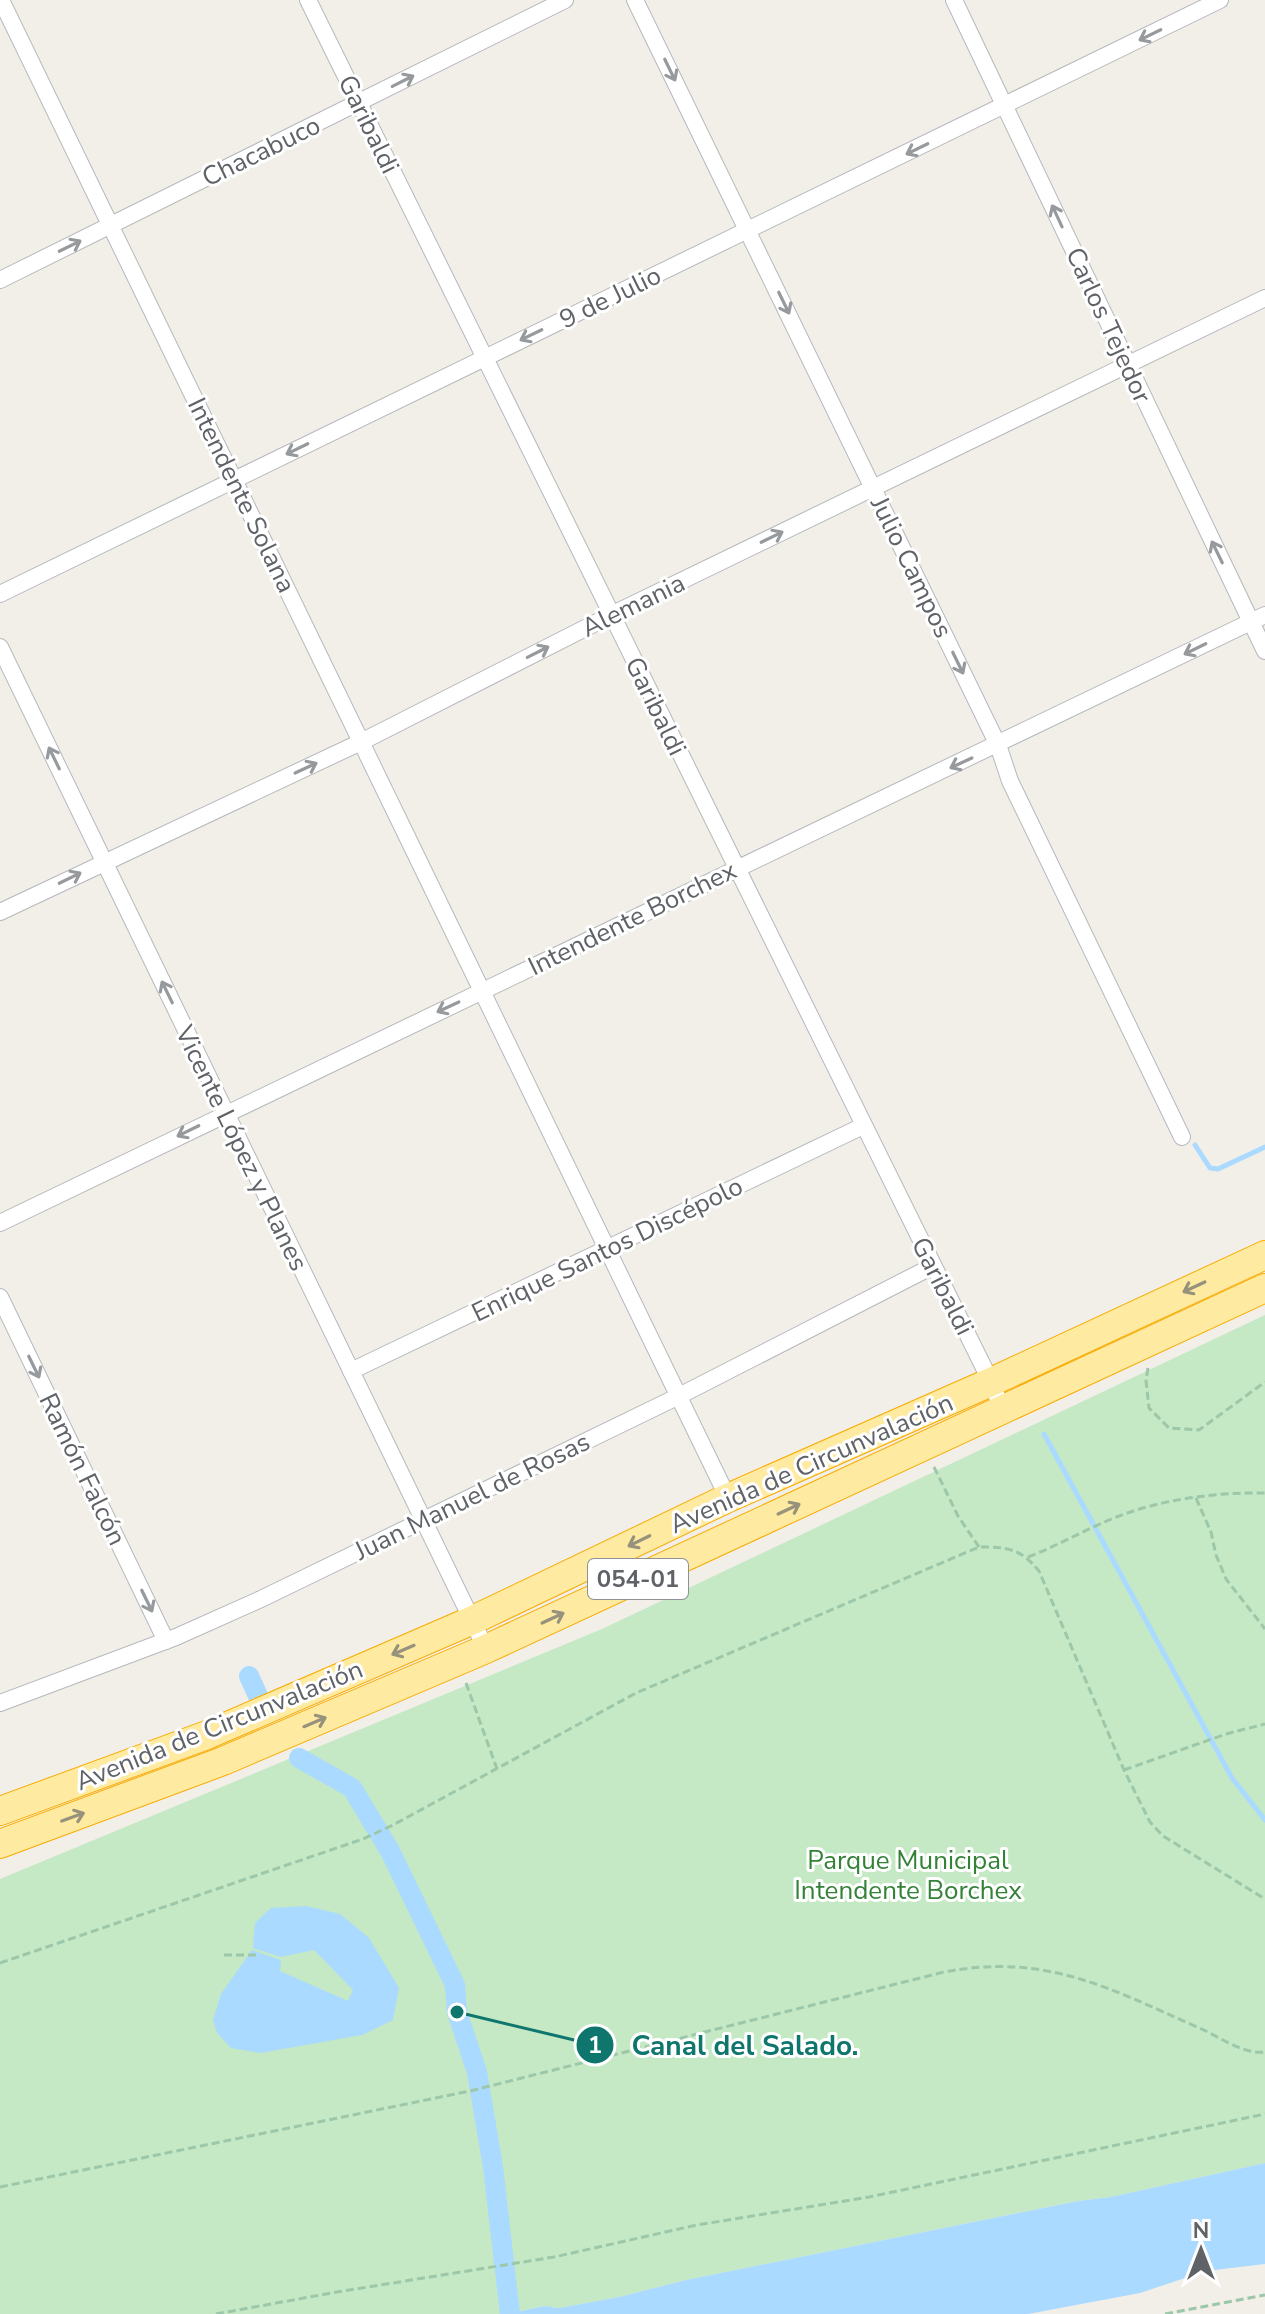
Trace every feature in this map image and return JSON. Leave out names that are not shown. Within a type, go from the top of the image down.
[{"type":"highway","name":"Avenida de Circunvalación","points":[[0,1811],[207,1735],[473,1620],[728,1498],[991,1382],[1265,1255]]},
{"type":"highway","name":"Avenida de Circunvalación","points":[[0,1844],[223,1761],[486,1649],[1265,1288]]},
{"type":"street","name":"Intendente Solana","points":[[1,0],[728,1498]]},
{"type":"street","name":"Garibaldi","points":[[308,0],[1003,1411]]},
{"type":"street","name":"Chacabuco","points":[[0,280],[565,0]]},
{"type":"street","name":"Julio Campos","points":[[635,0],[998,745],[1010,781],[1182,1137]]},
{"type":"street","name":"Carlos Tejedor","points":[[954,0],[1127,365],[1258,618],[1265,651]]},
{"type":"street","name":"9 de Julio","points":[[0,594],[1220,0]]},
{"type":"street","name":"Alemania","points":[[0,912],[361,742],[611,615],[1265,298]]},
{"type":"street","name":"Intendente Borchex","points":[[0,1223],[1258,618]]},
{"type":"street","name":"Vicente López y Planes","points":[[0,647],[486,1649]]},
{"type":"street","name":"Enrique Santos Discépolo","points":[[351,1371],[863,1126]]},
{"type":"street","name":"Juan Manuel de Rosas","points":[[0,1703],[166,1641],[261,1599],[679,1396],[933,1266]]},
{"type":"street","name":"Ramón Falcón","points":[[0,1297],[166,1641]]},
{"type":"path","points":[[1155,1340],[1146,1380],[1147,1397],[1149,1408],[1169,1428],[1199,1430],[1265,1382]]},
{"type":"path","points":[[932,1464],[958,1516],[979,1547]]},
{"type":"path","points":[[1028,1557],[1141,1510],[1196,1498],[1265,1493]]},
{"type":"path","points":[[1196,1498],[1226,1579],[1265,1629]]},
{"type":"path","points":[[0,1963],[363,1839],[636,1693],[979,1547],[1007,1547],[1028,1557],[1048,1587],[1124,1770],[1150,1822],[1163,1836],[1265,1899]]},
{"type":"path","points":[[463,1677],[497,1769]]},
{"type":"path","points":[[1124,1770],[1226,1734],[1265,1724]]},
{"type":"path","points":[[224,1955],[258,1955]]},
{"type":"path","points":[[0,2187],[470,2091],[980,1965],[1025,1966],[1063,1973],[1120,1993],[1231,2043],[1264,2053]]},
{"type":"path","points":[[216,2314],[554,2257],[697,2225],[869,2197],[1265,2114]]},
{"type":"path","points":[[1165,2314],[1265,2295]]},
{"type":"green space","name":"Parque Municipal Intendente Borchex","points":[[1265,1315],[1265,2163],[559,2308],[543,2306],[507,2314],[0,2314],[0,1879],[602,1629]]},
{"type":"water","points":[[306,1906],[340,1914],[369,1938],[399,1988],[393,2020],[362,2035],[260,2053],[231,2048],[217,2033],[213,2020],[221,1994],[252,1950],[281,1960],[280,1971],[348,2001],[353,1990],[314,1950],[281,1957],[253,1948],[255,1923],[271,1908]]},
{"type":"water","points":[[1265,2163],[1265,2264],[1206,2271],[1140,2293],[1028,2314],[507,2314],[619,2297],[686,2280],[1111,2197]]},
{"type":"waterway","points":[[1195,1145],[1210,1168],[1218,1169],[1265,1147]]},
{"type":"waterway","points":[[1044,1434],[1232,1778],[1265,1820]]},
{"type":"waterway","points":[[249,1676],[259,1698]]},
{"type":"waterway","points":[[299,1758],[352,1788],[390,1851],[455,1985],[457,2012],[477,2072],[493,2167],[510,2314]]},
{"type":"place","name":"Canal del Salado.","points":[[457,2012]]}]
